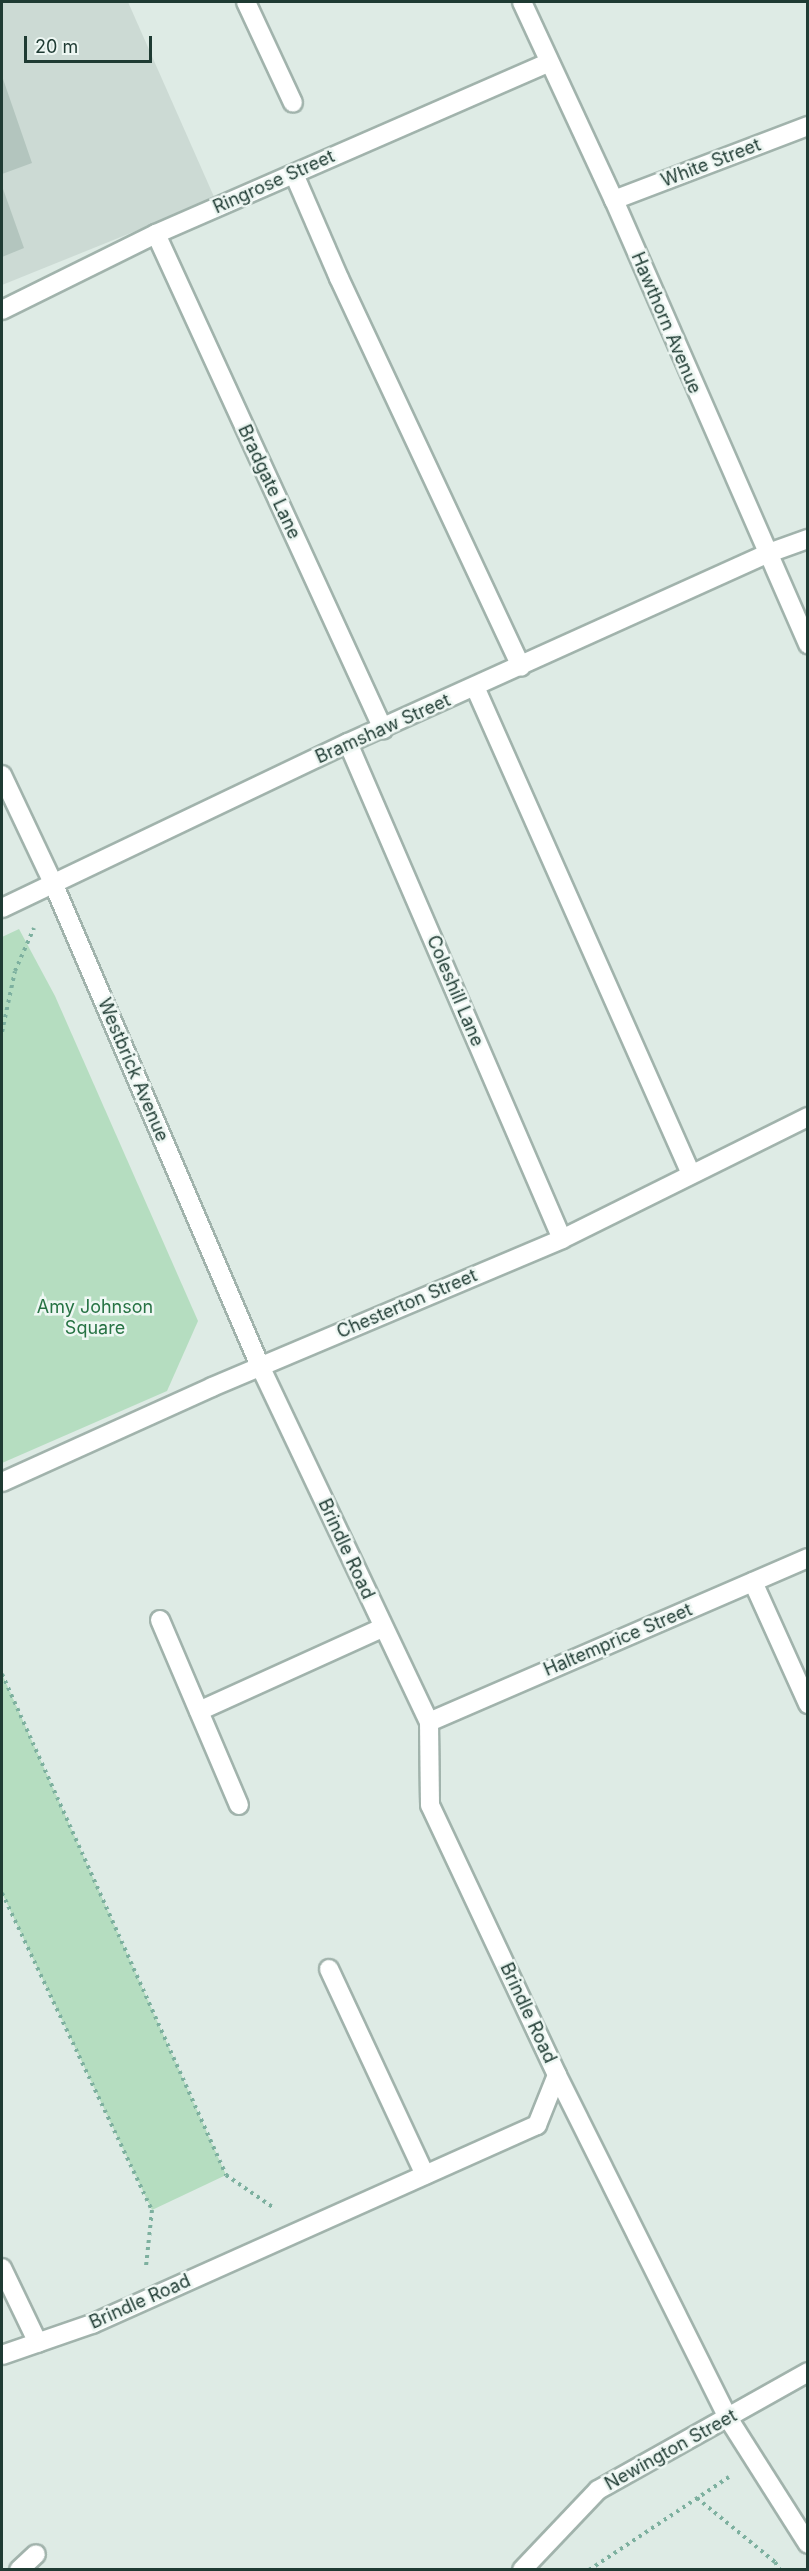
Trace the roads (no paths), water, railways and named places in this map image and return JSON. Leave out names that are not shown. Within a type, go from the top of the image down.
[{"type":"street","points":[[246,2],[293,103]]},
{"type":"street","name":"Hawthorn Avenue","points":[[522,2],[614,200],[807,645]]},
{"type":"street","name":"Ringrose Street","points":[[2,310],[156,234],[549,62]]},
{"type":"street","name":"White Street","points":[[614,200],[807,126]]},
{"type":"street","points":[[294,174],[339,278],[521,667]]},
{"type":"street","name":"Bradgate Lane","points":[[156,234],[383,729]]},
{"type":"street","name":"Bramshaw Street","points":[[2,908],[348,744],[766,554],[807,539]]},
{"type":"street","points":[[475,687],[690,1174]]},
{"type":"street","name":"Coleshill Lane","points":[[348,744],[562,1239]]},
{"type":"street","name":"Westbrick Avenue","points":[[2,775],[53,883],[260,1366]]},
{"type":"street","name":"Chesterton Street","points":[[2,1482],[260,1366],[562,1239],[807,1117]]},
{"type":"street","name":"Brindle Road","points":[[2,2355],[92,2324],[537,2125],[557,2076],[430,1804],[429,1722],[382,1628],[260,1366]]},
{"type":"street","name":"Haltemprice Street","points":[[429,1722],[807,1558]]},
{"type":"street","points":[[753,1582],[807,1704]]},
{"type":"street","points":[[160,1620],[239,1804]]},
{"type":"street","points":[[199,1712],[382,1628]]},
{"type":"street","points":[[329,1969],[425,2175]]},
{"type":"street","points":[[557,2076],[728,2418],[807,2544]]},
{"type":"street","points":[[2,2268],[38,2343]]},
{"type":"street","name":"Newington Street","points":[[522,2570],[598,2490],[807,2372]]},
{"type":"street","points":[[19,2570],[36,2554]]},
{"type":"park label","name":"Amy Johnson Square","points":[[95,1318]]}]
